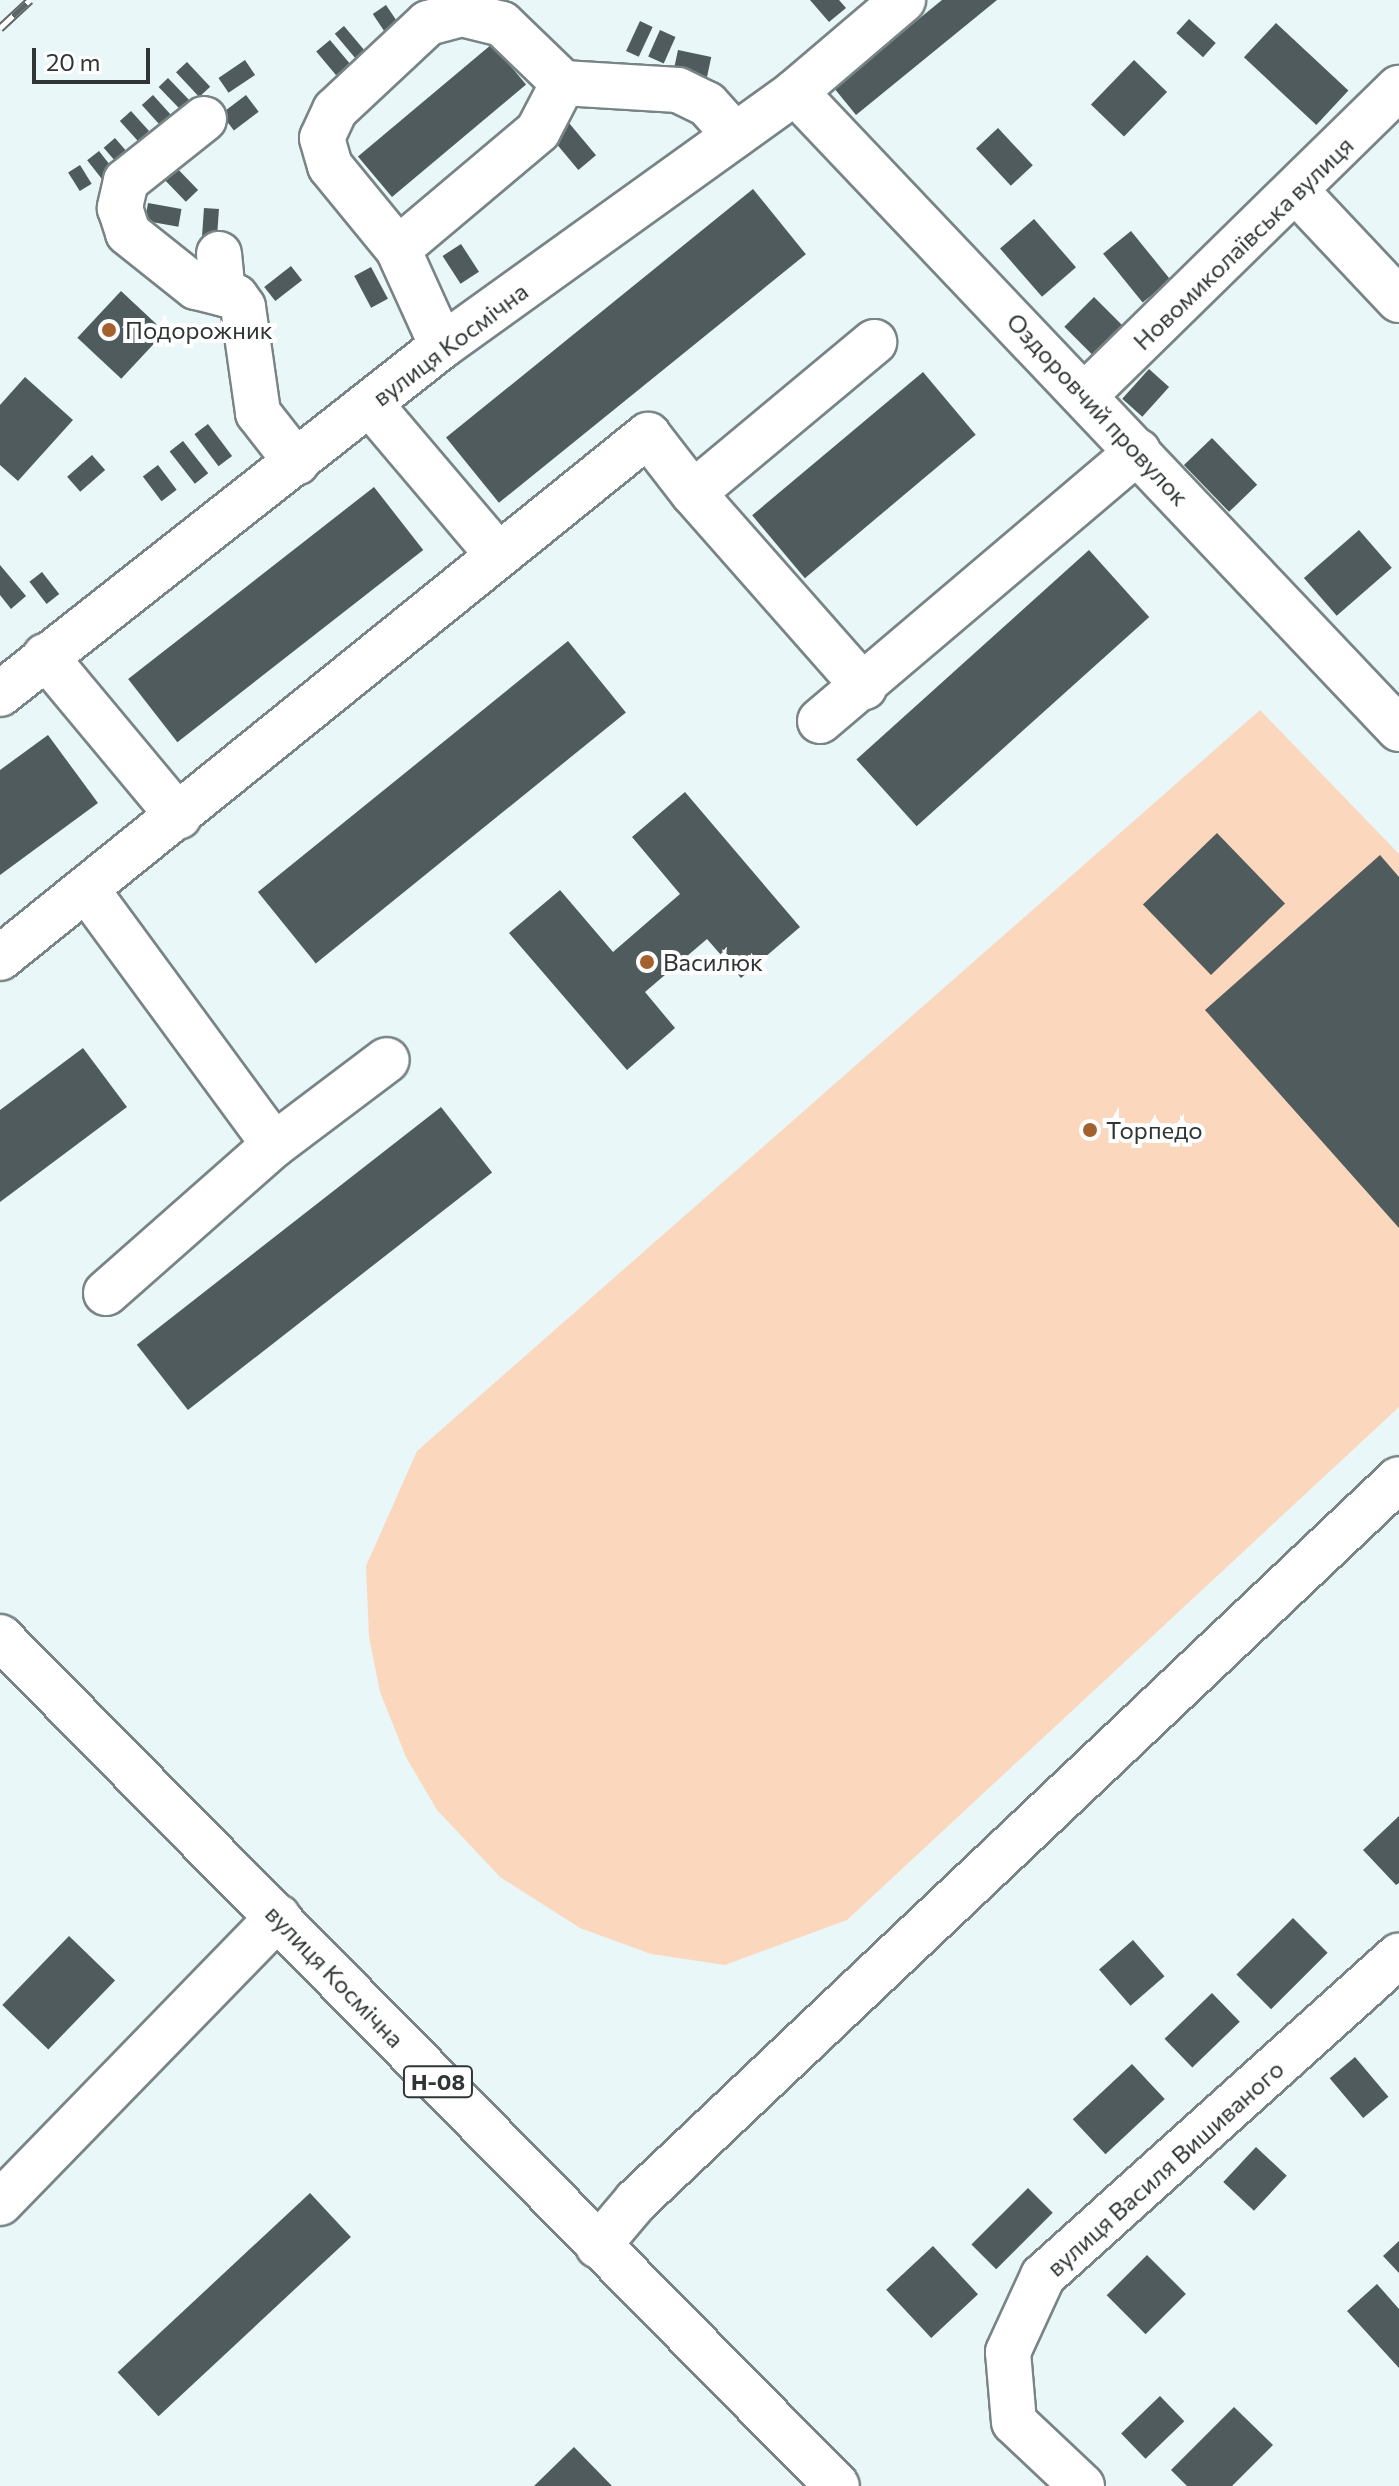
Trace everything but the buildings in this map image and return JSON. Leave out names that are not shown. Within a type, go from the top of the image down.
[{"type":"street","name":"вулиця Космічна","points":[[0,694],[442,346],[795,92],[903,0]]},
{"type":"street","points":[[442,346],[398,249],[330,166],[322,138],[335,110],[428,23],[461,14],[502,24],[563,83],[678,90],[707,104],[735,135]]},
{"type":"street","points":[[398,249],[538,131],[563,83]]},
{"type":"street","name":"Новомиколаївська вулиця","points":[[1085,395],[1298,193],[1399,88]]},
{"type":"street","name":"Оздоровчий провулок","points":[[795,92],[1399,729]]},
{"type":"street","points":[[204,119],[126,181],[120,208],[128,233],[196,287],[221,274],[243,307],[258,413],[297,463]]},
{"type":"street","points":[[1298,193],[1399,300]]},
{"type":"street","points":[[693,493],[874,342]]},
{"type":"street","points":[[370,404],[498,555]]},
{"type":"street","points":[[0,958],[179,817],[648,435],[693,493],[864,687]]},
{"type":"street","points":[[820,721],[864,687],[1138,451]]},
{"type":"street","points":[[45,656],[179,817]]},
{"type":"street","points":[[87,890],[274,1145]]},
{"type":"street","points":[[106,1293],[274,1145],[387,1060]]},
{"type":"street","points":[[598,2246],[636,2201],[1399,1479]]},
{"type":"street","name":"вулиця Космічна","points":[[0,1637],[837,2486]]},
{"type":"street","points":[[0,2203],[278,1917]]},
{"type":"street","name":"вулиця Василя Вишиваного","points":[[1082,2486],[1014,2422],[1008,2352],[1043,2276],[1397,1962]]},
{"type":"shaded area","name":"Торпедо","points":[[1260,710],[1399,854],[1399,1407],[847,1920],[725,1965],[651,1954],[580,1928],[500,1877],[437,1810],[406,1757],[380,1692],[369,1637],[366,1566],[417,1451]]},
{"type":"railway","points":[[0,28],[30,0]]},
{"type":"place","name":"Подорожник","points":[[109,330]]},
{"type":"place","name":"Василюк","points":[[647,962]]},
{"type":"place","name":"Торпедо","points":[[1090,1130]]}]
